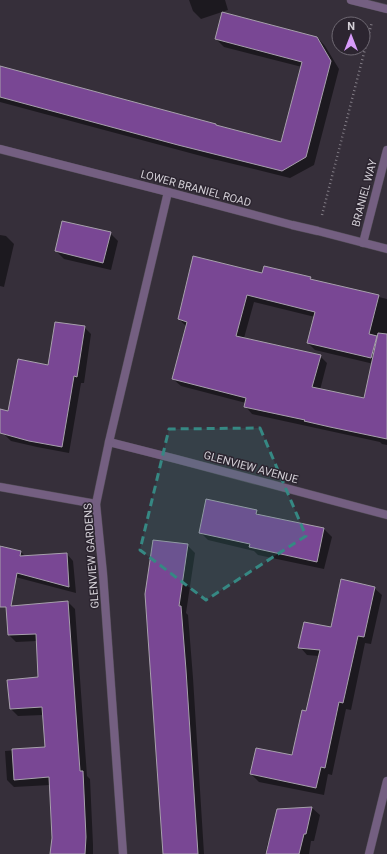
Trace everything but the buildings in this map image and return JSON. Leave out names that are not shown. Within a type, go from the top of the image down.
[{"type":"street","points":[[351,0],[387,9]]},
{"type":"street","name":"LOWER BRANIEL ROAD","points":[[0,150],[387,249]]},
{"type":"street","name":"BRANIEL WAY","points":[[363,242],[387,150]]},
{"type":"street","name":"GLENVIEW GARDENS","points":[[123,854],[103,574],[96,504],[109,442],[168,192]]},
{"type":"street","name":"GLENVIEW AVENUE","points":[[109,442],[176,458],[387,515]]},
{"type":"street","points":[[0,487],[96,504]]},
{"type":"street","points":[[370,854],[387,781]]},
{"type":"path","points":[[318,231],[376,6]]},
{"type":"highlighted area","points":[[260,428],[306,536],[206,600],[140,550],[169,429]]}]
